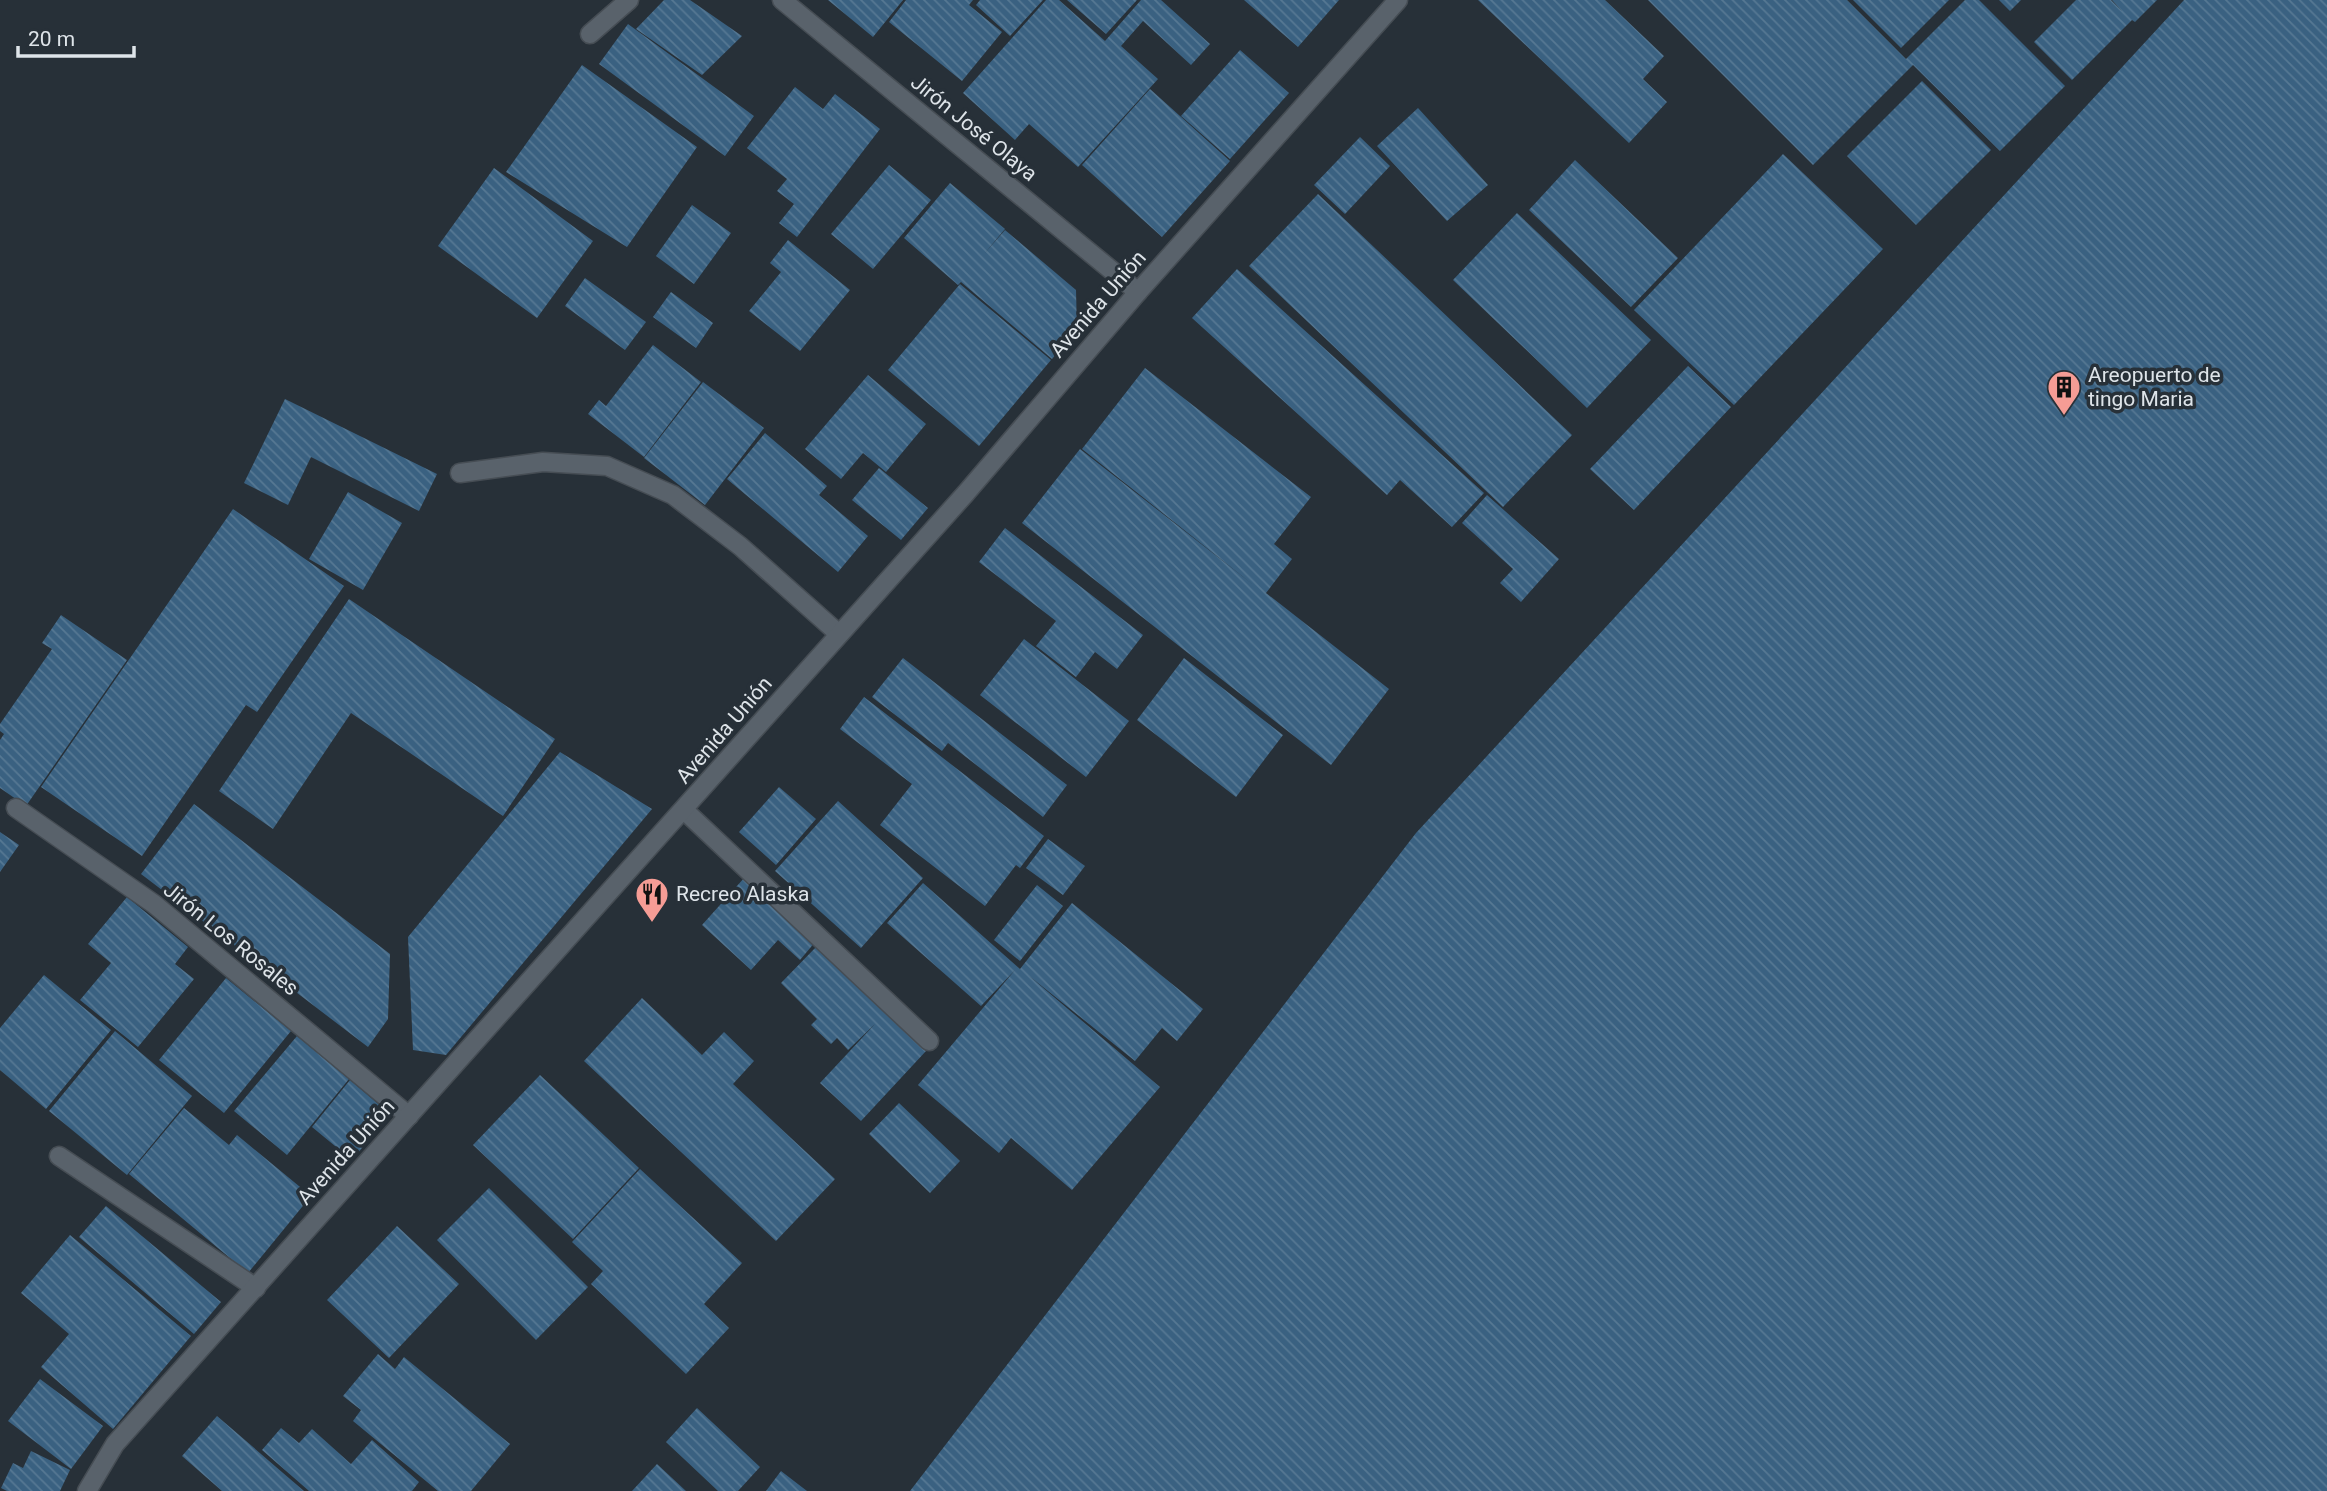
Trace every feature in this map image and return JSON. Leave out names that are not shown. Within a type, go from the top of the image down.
[{"type":"street","points":[[590,34],[629,0]]},
{"type":"street","name":"Jirón José Olaya","points":[[782,0],[1138,292]]},
{"type":"street","name":"Avenida Unión","points":[[88,1491],[115,1444],[966,493],[1138,292],[1398,0]]},
{"type":"street","points":[[460,473],[543,462],[607,466],[673,495],[740,546],[839,634]]},
{"type":"street","name":"Jirón Los Rosales","points":[[16,807],[154,904],[410,1116]]},
{"type":"street","points":[[684,810],[929,1041]]},
{"type":"street","points":[[59,1156],[256,1288]]},
{"type":"building","points":[[664,0],[690,0],[742,36],[702,75],[636,29]]},
{"type":"building","points":[[828,0],[903,0],[873,37]]},
{"type":"building","points":[[906,0],[973,0],[969,5],[1002,32],[962,81],[889,22]]},
{"type":"building","points":[[980,0],[1043,0],[1010,36],[976,5]]},
{"type":"building","points":[[1046,0],[1059,0],[1105,41],[1141,0],[1161,0],[1210,44],[1191,65],[1143,21],[1121,46],[1158,79],[1078,167],[1029,124],[1015,140],[963,93]]},
{"type":"building","points":[[1067,0],[1137,0],[1106,34]]},
{"type":"building","points":[[1244,0],[1339,0],[1298,47]]},
{"type":"building","points":[[1478,0],[1605,0],[1664,56],[1643,79],[1667,102],[1629,143]]},
{"type":"building","points":[[1648,0],[1847,0],[1906,59],[1965,0],[1979,0],[2065,86],[2000,151],[1913,65],[1813,165]]},
{"type":"building","points":[[1853,0],[1949,0],[1901,48]]},
{"type":"building","points":[[1999,0],[2021,0],[2010,11]]},
{"type":"building","points":[[2076,0],[2111,0],[2122,11],[2112,0],[2157,0],[2135,22],[2132,20],[2072,80],[2034,42]]},
{"type":"building","name":"Areopuerto de tingo Maria","points":[[2184,0],[2327,0],[2327,1491],[910,1491],[1416,833]]},
{"type":"building","points":[[628,24],[754,116],[725,156],[599,64]]},
{"type":"building","points":[[1240,50],[1289,93],[1230,159],[1181,116]]},
{"type":"building","points":[[582,65],[697,147],[627,247],[506,172]]},
{"type":"building","points":[[1922,81],[1991,150],[1916,225],[1847,156]]},
{"type":"building","points":[[795,87],[823,109],[835,94],[880,129],[797,237],[779,223],[794,204],[777,191],[787,179],[747,148]]},
{"type":"building","points":[[1150,89],[1230,161],[1162,237],[1082,165]]},
{"type":"building","points":[[1418,108],[1488,185],[1447,221],[1377,146]]},
{"type":"building","points":[[1360,137],[1390,166],[1345,214],[1314,185]]},
{"type":"building","points":[[1783,154],[1883,249],[1734,405],[1634,310]]},
{"type":"building","points":[[1575,160],[1678,258],[1631,307],[1529,210]]},
{"type":"building","points":[[889,165],[931,200],[873,269],[831,234]]},
{"type":"building","points":[[494,168],[593,241],[537,318],[438,246]]},
{"type":"building","points":[[950,183],[1005,229],[984,254],[1005,230],[1076,290],[1077,330],[1052,359],[961,282],[958,285],[904,238]]},
{"type":"building","points":[[1318,194],[1572,435],[1503,507],[1249,266]]},
{"type":"building","points":[[692,205],[731,233],[694,284],[656,256]]},
{"type":"building","points":[[1517,213],[1651,340],[1587,408],[1453,280]]},
{"type":"building","points":[[788,240],[850,290],[800,351],[749,311],[781,272],[770,263]]},
{"type":"building","points":[[1237,269],[1484,493],[1452,527],[1400,480],[1387,495],[1192,318]]},
{"type":"building","points":[[585,278],[646,322],[625,350],[565,306]]},
{"type":"building","points":[[960,284],[1051,360],[979,446],[888,370]]},
{"type":"building","points":[[671,292],[713,323],[696,348],[653,317]]},
{"type":"building","points":[[653,345],[701,382],[644,457],[588,414],[599,400],[606,406]]},
{"type":"building","points":[[1688,366],[1731,407],[1634,510],[1590,469]]},
{"type":"building","points":[[1145,368],[1311,497],[1274,544],[1292,559],[1266,593],[1389,689],[1331,765],[1022,523],[1080,449],[1256,587],[1082,449]]},
{"type":"building","points":[[868,375],[926,424],[886,472],[863,453],[841,479],[805,449]]},
{"type":"building","points":[[703,382],[764,428],[705,505],[644,458]]},
{"type":"building","points":[[285,399],[437,474],[419,511],[311,457],[288,505],[244,483]]},
{"type":"building","points":[[765,433],[827,486],[819,495],[868,536],[838,572],[727,479]]},
{"type":"building","points":[[879,468],[928,508],[901,540],[852,500]]},
{"type":"building","points":[[348,492],[402,523],[363,590],[309,559]]},
{"type":"building","points":[[1487,495],[1559,559],[1521,602],[1500,583],[1513,569],[1462,523]]},
{"type":"building","points":[[233,509],[344,586],[257,712],[246,705],[142,856],[41,787]]},
{"type":"building","points":[[1005,528],[1143,635],[1117,669],[1095,652],[1076,677],[1036,646],[1056,621],[979,562]]},
{"type":"building","points":[[349,599],[555,739],[503,816],[351,713],[273,829],[219,791]]},
{"type":"building","points":[[61,615],[127,660],[26,806],[0,788],[0,740],[4,734],[0,731],[0,724],[52,649],[42,643]]},
{"type":"building","points":[[1024,639],[1129,721],[1086,777],[980,695]]},
{"type":"building","points":[[903,658],[1067,785],[1043,817],[948,743],[942,751],[872,697]]},
{"type":"building","points":[[1184,658],[1283,735],[1236,797],[1137,720]]},
{"type":"building","points":[[864,697],[1044,836],[1020,868],[1016,865],[985,906],[880,825],[912,784],[840,729]]},
{"type":"building","points":[[560,752],[652,809],[446,1055],[413,1050],[408,937]]},
{"type":"building","points":[[779,787],[816,819],[776,865],[739,832]]},
{"type":"building","points":[[838,801],[923,878],[861,948],[775,871]]},
{"type":"building","points":[[194,804],[390,954],[388,1019],[368,1047],[141,874]]},
{"type":"building","points":[[0,832],[19,845],[0,872]]},
{"type":"building","points":[[1048,839],[1085,866],[1063,895],[1026,868]]},
{"type":"building","points":[[745,877],[816,941],[800,960],[778,940],[751,970],[702,925]]},
{"type":"building","points":[[923,883],[1020,969],[1072,903],[1203,1009],[1177,1041],[1162,1028],[1135,1061],[1028,975],[1160,1087],[1072,1190],[1011,1138],[999,1153],[918,1085],[1015,970],[981,1006],[887,923]]},
{"type":"building","points":[[1037,885],[1063,906],[1020,961],[994,940]]},
{"type":"building","points":[[127,897],[188,947],[175,964],[194,979],[138,1047],[80,1000],[111,963],[88,944]]},
{"type":"building","points":[[817,946],[926,1051],[861,1121],[820,1083],[875,1024],[848,1050],[837,1038],[831,1044],[811,1025],[817,1019],[781,983]]},
{"type":"building","points":[[44,975],[111,1030],[46,1109],[0,1070],[0,1028]]},
{"type":"building","points":[[226,978],[291,1031],[224,1113],[159,1060]]},
{"type":"building","points":[[642,998],[702,1055],[724,1032],[754,1061],[733,1084],[835,1179],[776,1241],[584,1061]]},
{"type":"building","points":[[115,1031],[192,1096],[127,1175],[49,1111]]},
{"type":"building","points":[[297,1036],[349,1079],[287,1155],[234,1111]]},
{"type":"building","points":[[540,1075],[639,1168],[573,1239],[473,1145]]},
{"type":"building","points":[[350,1080],[390,1114],[352,1160],[312,1127]]},
{"type":"building","points":[[899,1103],[960,1161],[930,1193],[869,1134]]},
{"type":"building","points":[[184,1108],[229,1145],[237,1135],[311,1196],[248,1273],[129,1174]]},
{"type":"building","points":[[640,1169],[742,1263],[704,1304],[729,1328],[686,1374],[591,1284],[603,1271],[572,1242]]},
{"type":"building","points":[[489,1188],[588,1287],[536,1340],[437,1240]]},
{"type":"building","points":[[106,1206],[221,1302],[194,1334],[79,1237]]},
{"type":"building","points":[[397,1226],[459,1284],[389,1358],[327,1300]]},
{"type":"building","points":[[70,1235],[191,1336],[113,1429],[41,1367],[69,1334],[21,1293]]},
{"type":"building","points":[[378,1354],[395,1369],[404,1357],[510,1444],[471,1491],[438,1491],[353,1421],[361,1410],[343,1396]]},
{"type":"building","points":[[40,1379],[103,1426],[71,1469],[8,1421]]},
{"type":"building","points":[[697,1408],[760,1467],[738,1491],[718,1491],[666,1442]]},
{"type":"building","points":[[217,1416],[304,1491],[222,1491],[182,1456]]},
{"type":"building","points":[[281,1428],[299,1443],[312,1429],[351,1464],[372,1440],[419,1482],[412,1491],[309,1491],[262,1450]]},
{"type":"building","points":[[31,1451],[70,1470],[60,1491],[7,1491],[1,1488],[13,1463],[23,1468]]},
{"type":"building","points":[[657,1464],[686,1491],[632,1491]]},
{"type":"building","points":[[781,1471],[807,1491],[766,1491]]},
{"type":"place","name":"Areopuerto de tingo Maria","points":[[2064,417]]},
{"type":"place","name":"Recreo Alaska","points":[[652,924]]}]
